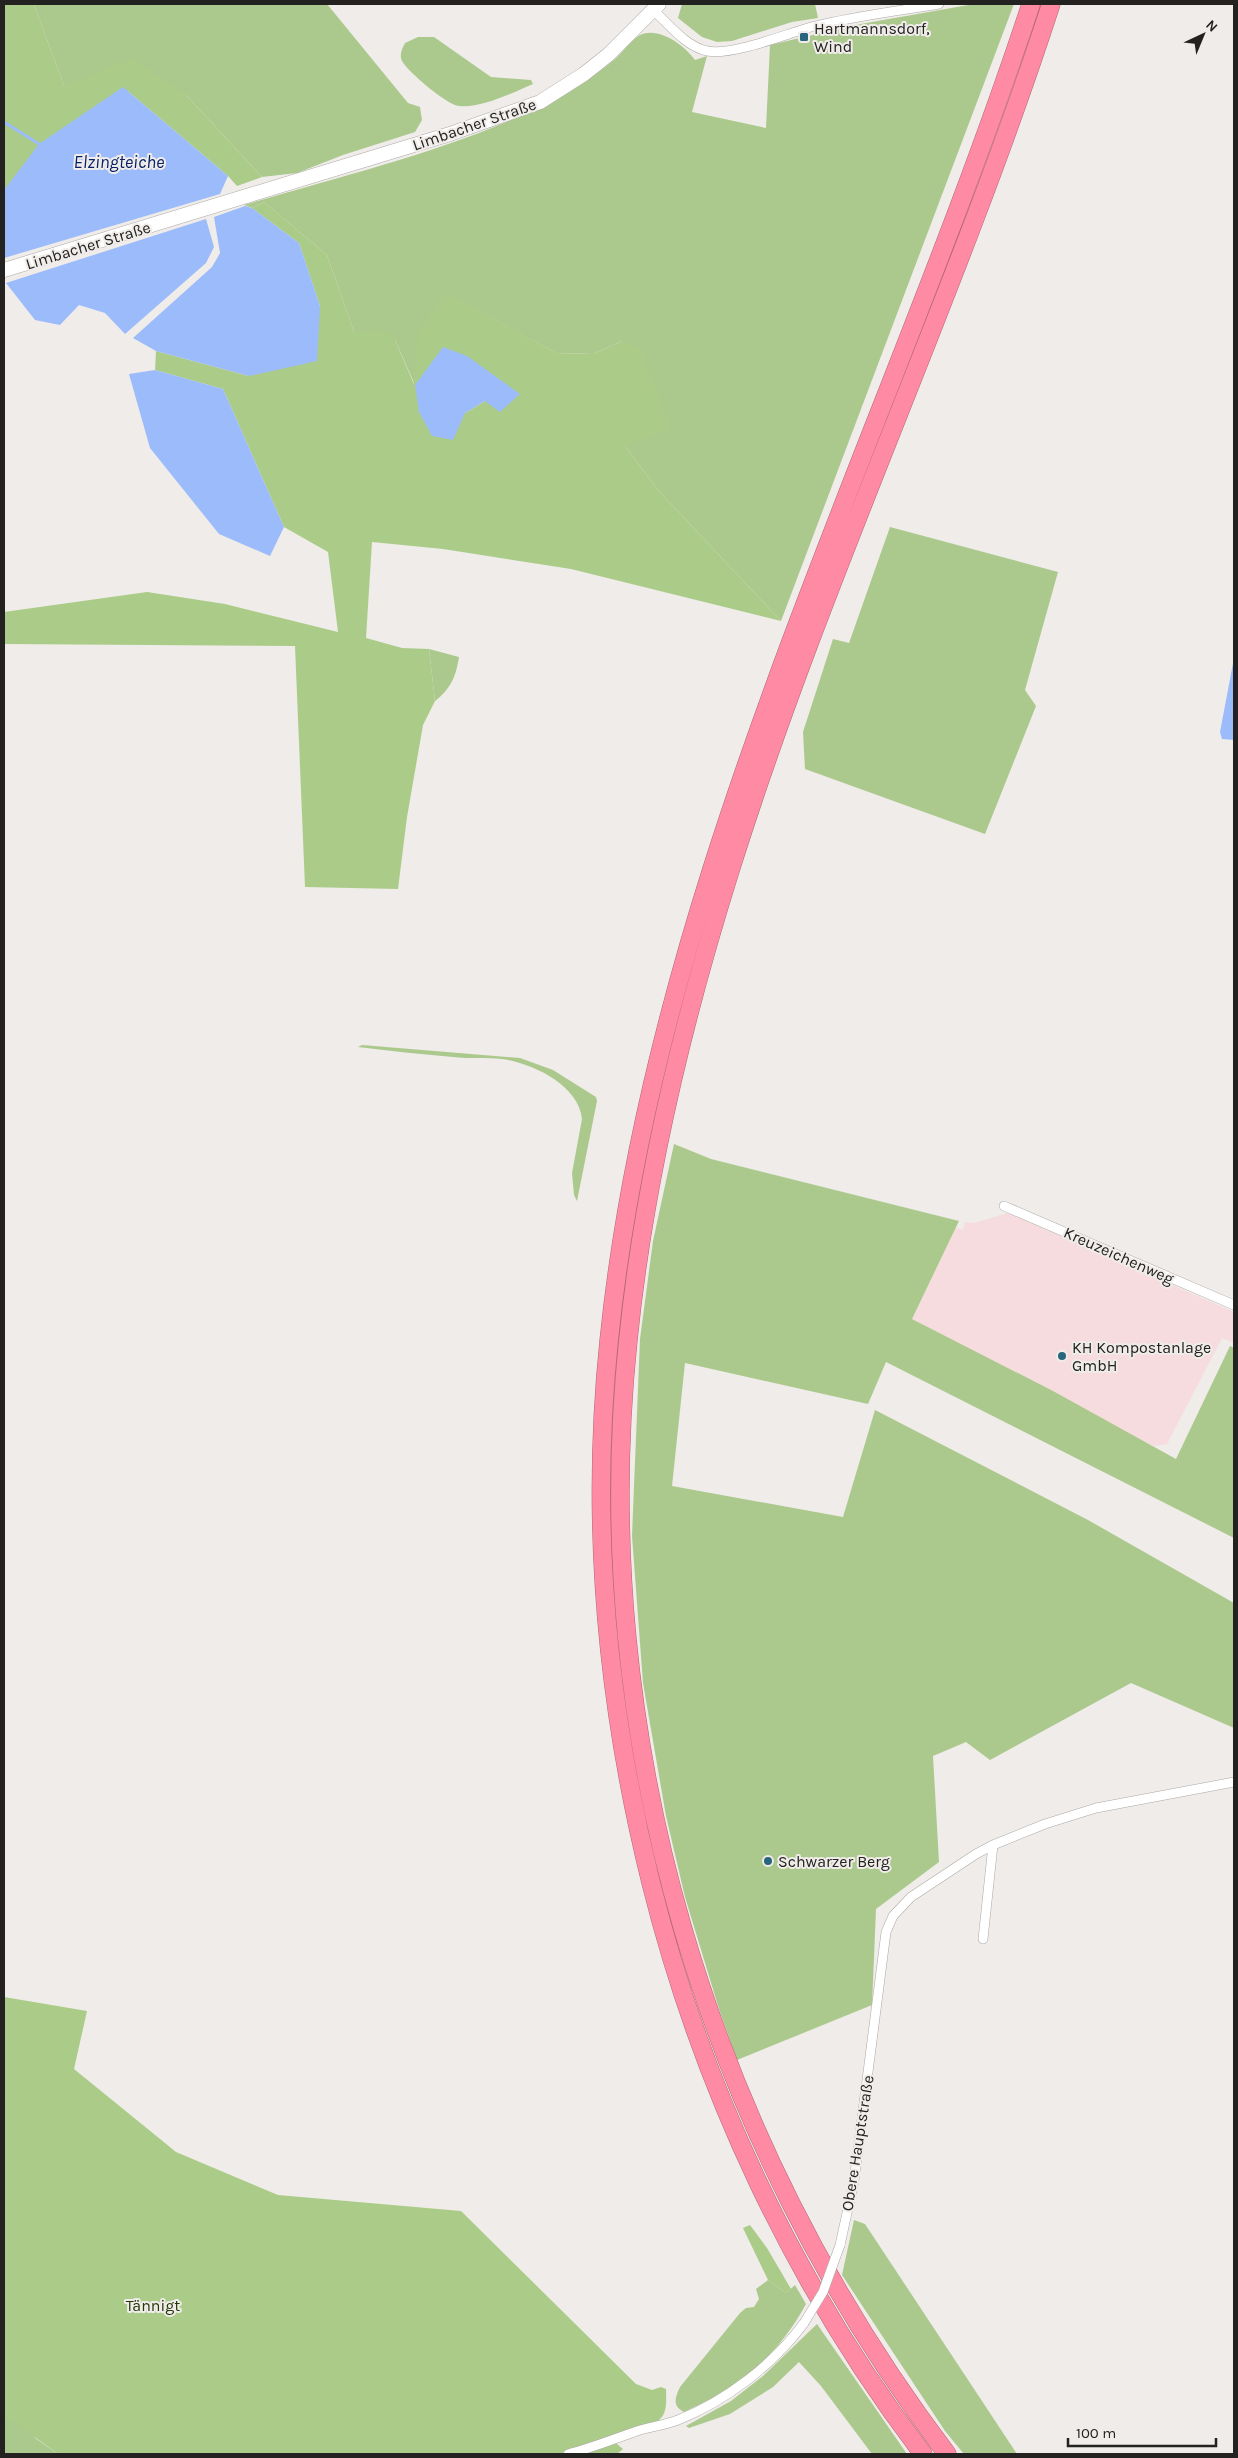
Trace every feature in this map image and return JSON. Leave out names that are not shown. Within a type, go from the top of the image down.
[{"type":"highway","points":[[947,2454],[900,2390],[856,2323],[792,2210],[740,2098],[693,1967],[675,1908],[658,1832],[633,1692],[625,1620],[620,1533],[621,1447],[627,1346],[646,1204],[665,1114],[707,949],[732,865],[782,720],[948,291],[1049,9]]},
{"type":"highway","points":[[923,2454],[884,2402],[842,2335],[778,2221],[723,2104],[696,2035],[676,1975],[640,1836],[614,1692],[606,1617],[602,1528],[603,1438],[608,1344],[630,1192],[662,1042],[691,939],[750,756],[818,574],[932,281],[1029,11]]},
{"type":"main road","name":"Limbacher Straße","points":[[4,270],[441,136],[540,102],[584,74],[608,55],[656,7]]},
{"type":"street","name":"Limbacher Straße","points":[[656,7],[674,30],[695,46],[716,52],[740,48],[818,25],[939,4]]},
{"type":"street","name":"Kreuzeichenweg","points":[[1004,1206],[1234,1305]]},
{"type":"street","name":"Obere Hauptstraße","points":[[568,2454],[676,2420],[698,2411],[743,2383],[789,2342],[804,2323],[823,2292],[840,2246],[854,2181],[886,1932],[901,1905],[976,1854],[1045,1824],[1096,1808],[1234,1782]]},
{"type":"street","points":[[983,1939],[993,1845]]},
{"type":"shaded area","points":[[1008,1213],[1234,1312],[1234,1343],[1222,1338],[1167,1444],[1153,1446],[912,1319],[956,1228],[963,1230],[965,1222],[974,1223]]},
{"type":"green space","points":[[4,4],[34,4],[64,86],[132,59],[186,95],[262,177],[237,186],[228,176],[123,87],[4,190]]},
{"type":"green space","points":[[34,4],[327,4],[408,103],[420,107],[422,120],[415,132],[343,155],[297,173],[262,177],[186,95],[64,86]]},
{"type":"green space","points":[[682,4],[815,4],[818,18],[792,22],[732,41],[717,42],[702,37],[678,18]]},
{"type":"green space","points":[[974,4],[1014,4],[781,621],[658,490],[625,446],[622,341],[593,354],[556,353],[446,294],[415,385],[395,340],[354,332],[327,255],[264,202],[252,208],[244,205],[433,149],[506,122],[552,101],[580,85],[615,59],[637,37],[647,33],[663,35],[671,39],[685,49],[695,60],[707,56],[692,112],[766,128],[770,45],[855,25]]},
{"type":"green space","points":[[418,37],[434,37],[491,77],[531,80],[533,84],[476,105],[459,106],[453,104],[428,87],[402,61],[401,54],[405,43]]},
{"type":"green space","points":[[264,202],[327,255],[354,332],[385,331],[395,340],[414,384],[418,332],[446,293],[556,353],[593,354],[622,341],[640,348],[670,428],[625,446],[658,490],[781,621],[571,569],[443,549],[372,542],[366,638],[402,648],[429,649],[435,701],[423,725],[407,817],[398,889],[305,887],[295,646],[4,644],[4,612],[147,592],[225,604],[338,632],[328,552],[284,527],[223,389],[155,370],[156,351],[249,376],[320,306],[299,243],[252,208]],"holes":[[[467,356],[485,401],[465,413]]]},
{"type":"green space","points":[[890,527],[1058,572],[1025,690],[1036,706],[985,834],[805,769],[803,732],[833,639],[849,643]]},
{"type":"green space","points":[[429,649],[459,657],[452,682],[435,701]]},
{"type":"green space","points":[[362,1045],[520,1058],[553,1070],[596,1097],[597,1101],[577,1201],[574,1195],[572,1173],[582,1119],[579,1107],[572,1096],[552,1078],[527,1065],[514,1061],[490,1058],[459,1058],[358,1047]]},
{"type":"green space","points":[[674,1144],[711,1159],[959,1221],[912,1319],[1053,1391],[1176,1459],[1230,1346],[1234,1348],[1234,1538],[886,1362],[868,1404],[685,1363],[672,1486],[843,1517],[875,1410],[1088,1520],[1234,1603],[1234,1728],[1131,1683],[990,1760],[966,1742],[933,1756],[939,1862],[876,1909],[872,2005],[737,2060],[719,2009],[685,1897],[666,1816],[643,1683],[632,1536],[640,1339],[653,1241]]},
{"type":"green space","name":"Tännigt","points":[[4,1997],[87,2011],[74,2069],[176,2152],[278,2195],[461,2211],[636,2384],[652,2390],[661,2387],[666,2389],[666,2407],[661,2419],[611,2439],[623,2449],[617,2454],[58,2454],[4,2415]]},
{"type":"green space","points":[[854,2220],[865,2224],[1017,2454],[964,2454],[945,2431],[842,2275]]},
{"type":"green space","points":[[750,2225],[767,2248],[791,2289],[786,2293],[768,2280],[743,2228]]},
{"type":"green space","points":[[768,2280],[786,2293],[795,2285],[806,2304],[795,2323],[755,2369],[704,2403],[684,2412],[680,2410],[676,2401],[680,2387],[740,2313],[746,2308],[754,2307],[759,2299],[756,2289]]},
{"type":"green space","points":[[817,2324],[907,2454],[872,2454],[821,2386],[799,2362],[773,2387],[730,2414],[689,2428],[686,2426],[731,2401],[763,2376]]},
{"type":"green space","points":[[4,2344],[35,2438],[58,2454],[4,2454]]},
{"type":"water","name":"Elzingteiche","points":[[123,87],[228,176],[220,194],[4,258],[4,190],[39,144]]},
{"type":"water","points":[[245,206],[252,208],[299,243],[320,306],[317,361],[249,376],[156,351],[133,338],[212,267],[220,253],[214,217]]},
{"type":"water","points":[[206,219],[214,247],[206,263],[125,334],[105,313],[79,305],[60,325],[35,320],[6,283]]},
{"type":"water","points":[[443,347],[467,356],[520,394],[500,412],[485,401],[465,413],[453,440],[432,436],[419,412],[415,385]]},
{"type":"water","points":[[155,370],[223,389],[284,527],[270,556],[219,534],[150,448],[129,374]]},
{"type":"water","points":[[1234,658],[1234,740],[1222,739],[1220,732]]},
{"type":"waterway","points":[[4,122],[39,144]]},
{"type":"place","name":"Hartmannsdorf, Wind","points":[[804,37]]},
{"type":"place","name":"KH Kompostanlage GmbH","points":[[1062,1356]]},
{"type":"place","name":"Schwarzer Berg","points":[[768,1861]]}]
